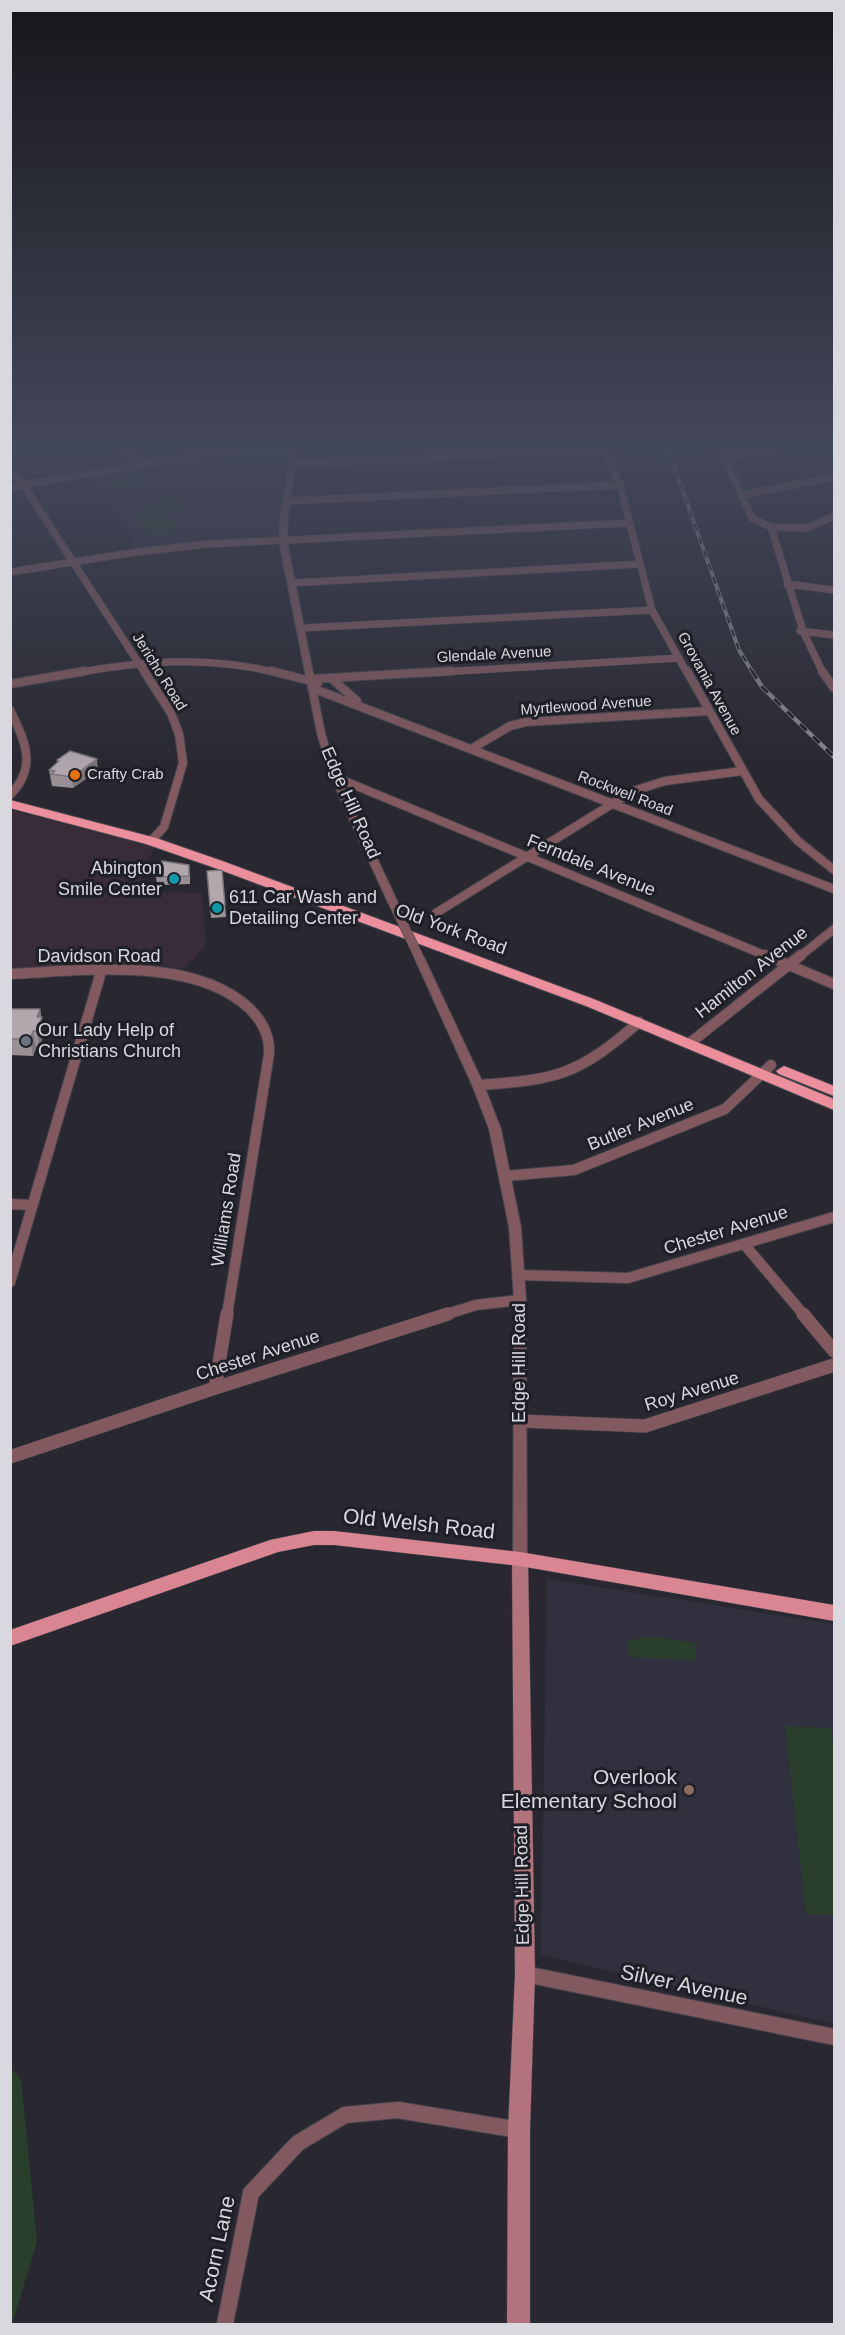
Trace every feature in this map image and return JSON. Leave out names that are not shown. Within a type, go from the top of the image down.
[{"type":"highway","name":"Old York Road","points":[[11,796],[155,837],[515,962],[766,1070],[834,1105]]},
{"type":"highway","name":"Old York Road","points":[[155,837],[639,1022],[695,1039]]},
{"type":"highway","name":"Old York Road","points":[[766,1070],[834,1091]]},
{"type":"main road","name":"Old Welsh Road","points":[[10,1638],[277,1545],[296,1540],[334,1538],[520,1559],[834,1613]]},
{"type":"main road","name":"Edge Hill Road","points":[[518,2325],[519,2130],[525,1974],[520,1559]]},
{"type":"street","name":"Jericho Road","points":[[69,555],[171,713],[179,734],[183,763],[164,827],[155,837]]},
{"type":"street","points":[[10,572],[120,555]]},
{"type":"street","name":"Edge Hill Road","points":[[286,555],[325,754],[478,1085],[495,1129],[506,1176],[516,1235],[520,1300],[520,1559]]},
{"type":"street","name":"Grovania Avenue","points":[[637,555],[652,610],[759,799],[798,841],[834,870]]},
{"type":"street","points":[[779,555],[800,631],[834,688]]},
{"type":"street","points":[[291,583],[640,564]]},
{"type":"street","points":[[788,584],[834,590]]},
{"type":"street","points":[[301,628],[652,610]]},
{"type":"street","points":[[800,631],[834,635]]},
{"type":"street","name":"Glendale Avenue","points":[[311,684],[331,678],[679,658]]},
{"type":"street","name":"Rockwell Road","points":[[10,684],[138,663],[177,659],[229,661],[311,684],[357,700],[400,718],[406,723]]},
{"type":"street","name":"Rockwell Road","points":[[331,678],[357,700]]},
{"type":"street","name":"Rockwell Road","points":[[311,684],[394,722],[406,723],[834,889]]},
{"type":"street","points":[[10,710],[22,733],[28,756],[23,782],[11,796]]},
{"type":"street","name":"Myrtlewood Avenue","points":[[471,748],[510,726],[526,722],[709,711]]},
{"type":"street","points":[[436,913],[633,791],[665,781],[742,771]]},
{"type":"street","name":"Ferndale Avenue","points":[[335,777],[834,984]]},
{"type":"street","name":"Hamilton Avenue","points":[[695,1039],[834,929]]},
{"type":"street","points":[[10,1282],[101,972]]},
{"type":"street","name":"Davidson Road","points":[[10,974],[164,973],[208,982],[245,1002],[263,1024],[269,1038]]},
{"type":"street","points":[[478,1085],[552,1078],[597,1058],[639,1022]]},
{"type":"street","name":"Williams Road","points":[[216,1388],[268,1062],[269,1038]]},
{"type":"street","name":"Butler Avenue","points":[[506,1176],[574,1170],[725,1108],[766,1070]]},
{"type":"street","points":[[10,1204],[32,1205]]},
{"type":"street","name":"Chester Avenue","points":[[519,1275],[627,1278],[834,1217]]},
{"type":"street","points":[[744,1244],[834,1351]]},
{"type":"street","name":"Chester Avenue","points":[[10,1457],[476,1305],[520,1300]]},
{"type":"street","name":"Roy Avenue","points":[[520,1421],[645,1426],[834,1365]]},
{"type":"street","name":"Silver Avenue","points":[[525,1974],[834,2037]]},
{"type":"street","name":"Acorn Lane","points":[[225,2325],[251,2193],[298,2143],[345,2115],[398,2110],[519,2130]]},
{"type":"shaded area","points":[[10,810],[154,847],[135,892],[202,893],[206,944],[185,969],[145,965],[11,969]]},
{"type":"shaded area","name":"Overlook Elementary School","points":[[547,1579],[834,1624],[834,2024],[541,1955]]},
{"type":"green space","points":[[662,1638],[695,1643],[696,1660],[629,1657],[628,1641]]},
{"type":"green space","points":[[785,1726],[831,1728],[834,1751],[834,1915],[806,1914]]},
{"type":"green space","points":[[11,2068],[21,2080],[37,2242],[12,2324]]},
{"type":"building","points":[[70,751],[97,759],[72,777],[51,774],[55,771],[49,770],[59,761],[57,760]]},
{"type":"building","points":[[162,861],[189,865],[189,876],[156,877]]},
{"type":"building","points":[[222,870],[225,905],[210,906],[207,871]]},
{"type":"building","points":[[10,1009],[40,1009],[37,1017],[42,1017],[37,1031],[33,1031],[30,1039],[10,1039]]},
{"type":"railway","points":[[705,555],[739,650],[753,673]]},
{"type":"railway","points":[[752,671],[762,687],[834,757]]},
{"type":"place","name":"Crafty Crab","points":[[75,775]]},
{"type":"place","name":"Abington Smile Center","points":[[174,879]]},
{"type":"place","name":"611 Car Wash and Detailing Center","points":[[217,908]]},
{"type":"place","name":"Our Lady Help of Christians Church","points":[[26,1041]]},
{"type":"place","name":"Overlook Elementary School","points":[[689,1790]]}]
